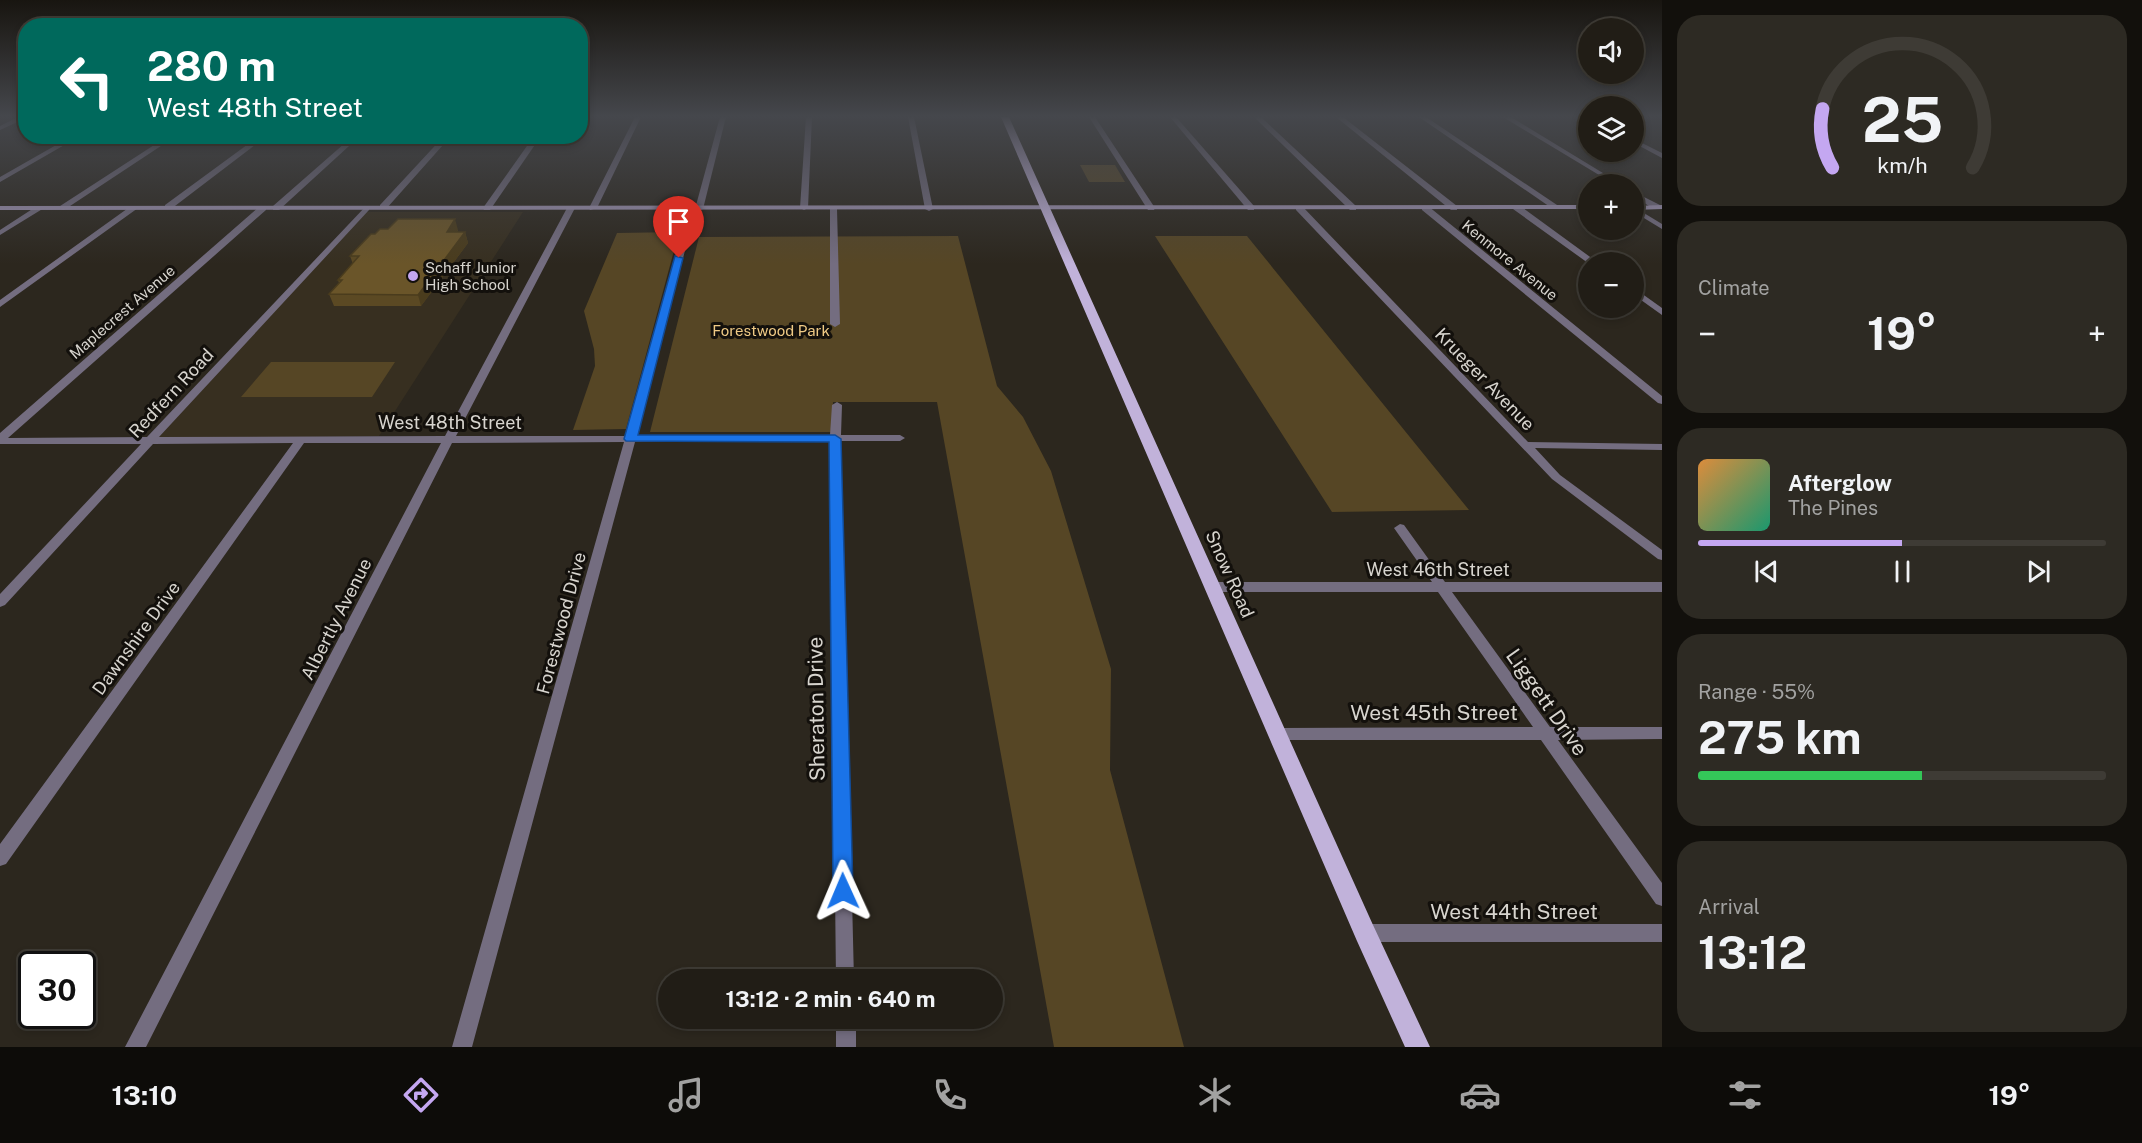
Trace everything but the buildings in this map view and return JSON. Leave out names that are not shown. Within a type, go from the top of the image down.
[{"type":"main road","name":"Snow Road","points":[[1027,166],[1365,933],[1418,1047]]},
{"type":"street","points":[[0,180],[25,166]]},
{"type":"street","points":[[61,207],[126,166]]},
{"type":"street","points":[[168,207],[224,166]]},
{"type":"street","points":[[276,208],[323,166]]},
{"type":"street","points":[[382,207],[420,166]]},
{"type":"street","points":[[487,208],[517,166]]},
{"type":"street","points":[[593,208],[614,166]]},
{"type":"street","name":"Forestwood Drive","points":[[462,1047],[709,166]]},
{"type":"street","points":[[804,208],[806,166]]},
{"type":"street","points":[[921,166],[929,209]]},
{"type":"street","points":[[1124,166],[1151,208]]},
{"type":"street","points":[[1215,166],[1251,208]]},
{"type":"street","points":[[1309,166],[1353,208]]},
{"type":"street","points":[[1401,166],[1454,208]]},
{"type":"street","points":[[1495,166],[1556,207]]},
{"type":"street","points":[[1588,166],[1601,174]]},
{"type":"street","points":[[1644,199],[1659,207]]},
{"type":"street","points":[[0,207],[929,209],[1578,207]]},
{"type":"street","points":[[0,232],[40,207]]},
{"type":"street","name":"Redfern Road","points":[[0,602],[366,207]]},
{"type":"street","points":[[1516,207],[1579,252]]},
{"type":"street","points":[[1644,208],[1659,207]]},
{"type":"street","points":[[0,304],[134,208]]},
{"type":"street","name":"Maplecrest Avenue","points":[[0,440],[263,208]]},
{"type":"street","name":"Albertly Avenue","points":[[135,1047],[571,208]]},
{"type":"street","name":"Krueger Avenue","points":[[1299,208],[1556,477],[1662,556]]},
{"type":"street","name":"Kenmore Avenue","points":[[1425,208],[1662,401]]},
{"type":"street","points":[[833,209],[835,324]]},
{"type":"street","points":[[1644,215],[1662,227]]},
{"type":"street","points":[[1644,298],[1662,312]]},
{"type":"street","name":"Sheraton Drive","points":[[837,405],[835,439],[845,969]]},
{"type":"street","name":"West 48th Street","points":[[0,440],[900,438]]},
{"type":"street","name":"Dawnshire Drive","points":[[0,858],[302,439]]},
{"type":"street","points":[[1526,445],[1662,447]]},
{"type":"street","name":"Liggett Drive","points":[[1400,528],[1662,898]]},
{"type":"street","name":"West 46th Street","points":[[1213,587],[1662,587]]},
{"type":"street","name":"West 45th Street","points":[[1278,734],[1662,733]]},
{"type":"street","name":"West 44th Street","points":[[1365,933],[1662,933]]},
{"type":"street","points":[[846,1029],[846,1047]]},
{"type":"shaded area","points":[[365,212],[523,212],[379,436],[157,439]]},
{"type":"green space","points":[[1080,166],[1116,166],[1125,182],[1089,182]]},
{"type":"green space","points":[[679,232],[626,429],[573,430],[595,366],[594,349],[584,311],[617,233]]},
{"type":"green space","name":"Forestwood Park","points":[[958,236],[997,386],[1023,417],[1051,471],[1111,669],[1110,770],[1184,1047],[1054,1047],[937,402],[833,402],[832,432],[650,432],[699,237]]},
{"type":"green space","points":[[1155,236],[1247,236],[1469,510],[1332,512]]},
{"type":"green space","points":[[271,362],[395,362],[372,397],[241,397]]},
{"type":"place","name":"Schaff Junior High School","points":[[413,276]]},
{"type":"route","points":[[679,258],[631,439],[835,439],[843,891]]}]
